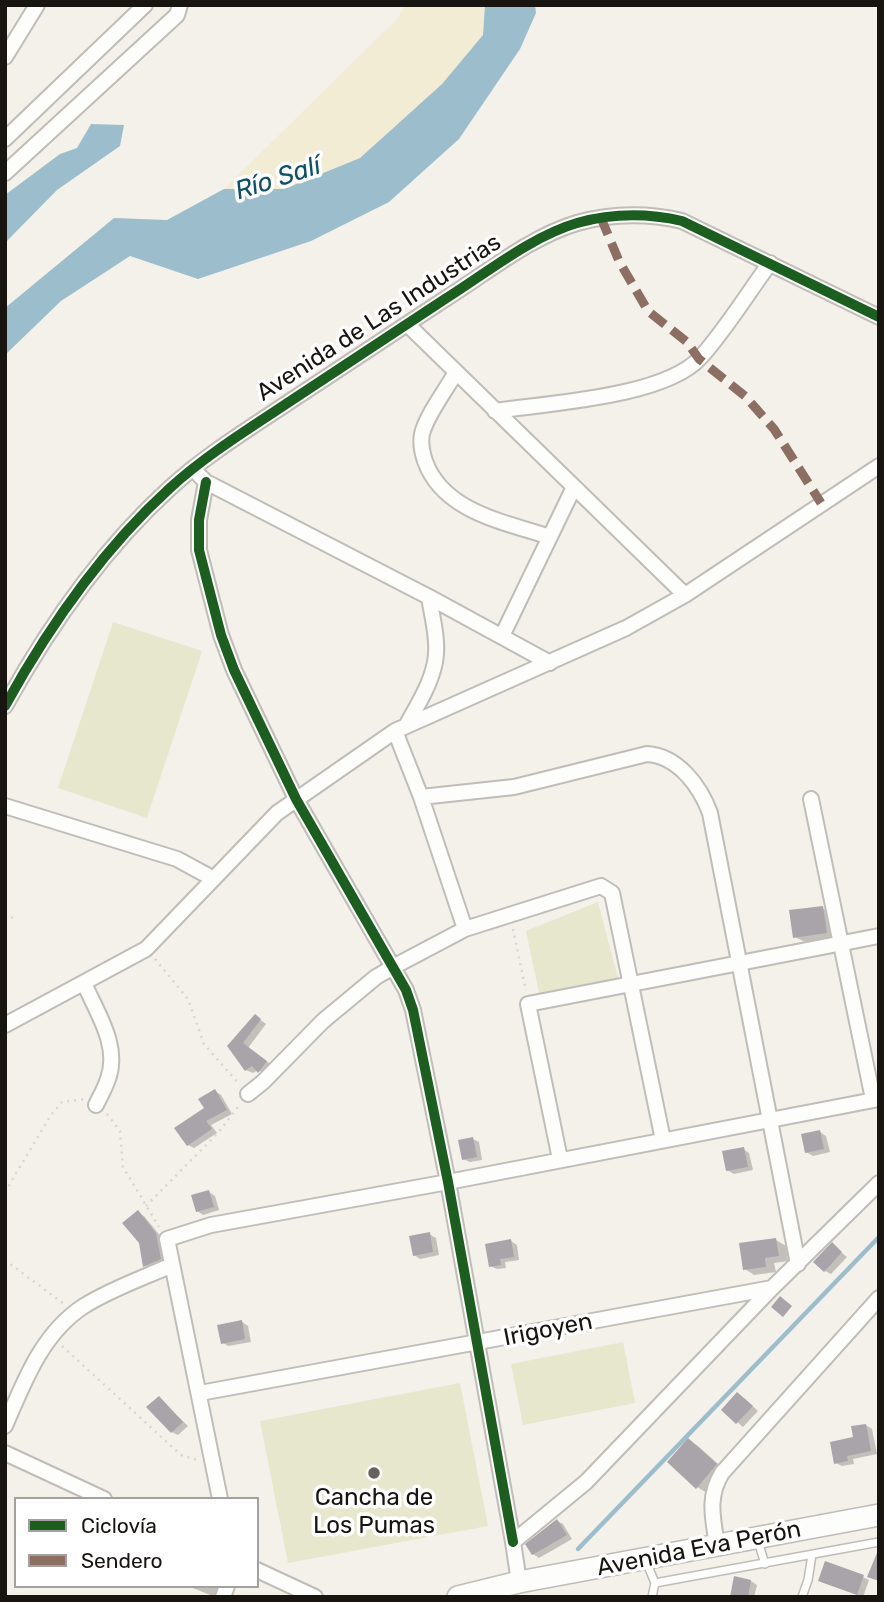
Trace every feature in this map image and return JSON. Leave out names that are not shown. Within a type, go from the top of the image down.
[{"type":"main road","name":"Avenida Eva Perón","points":[[458,1597],[519,1582],[879,1515]]},
{"type":"street","points":[[5,57],[37,5]]},
{"type":"street","points":[[5,139],[145,5]]},
{"type":"street","points":[[5,173],[177,15],[180,5]]},
{"type":"street","name":"Avenida de Las Industrias","points":[[5,706],[45,638],[83,586],[161,497],[230,441],[556,230],[601,218],[632,214],[682,221],[879,317]]},
{"type":"street","points":[[495,411],[639,390],[668,379],[699,359],[770,263]]},
{"type":"street","points":[[407,324],[685,595]]},
{"type":"street","points":[[456,372],[422,433],[422,450],[430,475],[453,500],[475,512],[550,537]]},
{"type":"street","points":[[5,1025],[146,949],[277,813],[400,729],[626,628],[685,595],[879,466]]},
{"type":"street","points":[[193,470],[206,482],[550,663]]},
{"type":"street","points":[[206,482],[199,520],[199,550],[212,606],[234,670],[296,799],[406,990],[413,1010],[448,1182],[519,1582]]},
{"type":"street","points":[[502,636],[574,487]]},
{"type":"street","points":[[429,597],[435,661],[430,680],[400,729],[465,929]]},
{"type":"street","points":[[421,797],[514,787],[647,754],[661,755],[672,761],[703,794],[710,813],[798,1264]]},
{"type":"street","points":[[220,1497],[167,1239],[211,1225],[876,1099],[811,799]]},
{"type":"street","points":[[5,806],[177,859],[212,878]]},
{"type":"street","points":[[248,1094],[323,1021],[376,977],[465,929],[601,886],[612,893],[663,1140]]},
{"type":"street","points":[[560,1159],[528,1004],[879,936]]},
{"type":"street","points":[[83,983],[108,1034],[111,1056],[109,1077],[96,1105]]},
{"type":"street","points":[[513,1542],[586,1482],[772,1288],[879,1183]]},
{"type":"street","points":[[5,1426],[29,1370],[51,1337],[75,1313],[105,1295],[172,1265]]},
{"type":"street","name":"Irigoyen","points":[[200,1394],[772,1288]]},
{"type":"street","points":[[717,1545],[711,1498],[722,1473],[879,1298]]},
{"type":"street","points":[[5,1453],[100,1497]]},
{"type":"street","points":[[259,1571],[315,1597]]},
{"type":"lane","points":[[756,1538],[765,1563]]},
{"type":"lane","points":[[655,1583],[879,1542]]},
{"type":"lane","points":[[802,1597],[812,1555]]},
{"type":"lane","points":[[646,1560],[655,1583],[652,1597]]},
{"type":"path","points":[[511,915],[528,1004]]},
{"type":"path","points":[[5,921],[13,918]]},
{"type":"path","points":[[146,949],[188,999],[204,1044],[248,1094],[218,1133],[146,1206]]},
{"type":"path","points":[[5,1192],[51,1115],[62,1102],[85,1099],[103,1109],[120,1131],[123,1167],[167,1239]]},
{"type":"path","points":[[5,1260],[75,1313]]},
{"type":"path","points":[[51,1337],[181,1455],[214,1466]]},
{"type":"green space","points":[[113,622],[202,651],[147,818],[58,788]]},
{"type":"green space","points":[[598,902],[618,978],[539,993],[526,931]]},
{"type":"green space","points":[[623,1342],[635,1403],[523,1425],[511,1364]]},
{"type":"green space","name":"Cancha de Los Pumas","points":[[460,1383],[488,1526],[288,1563],[260,1421]]},
{"type":"sand","points":[[405,5],[485,5],[483,35],[442,84],[360,158],[284,189],[224,189],[398,18]]},
{"type":"water","points":[[485,5],[535,5],[536,13],[520,49],[459,139],[389,202],[311,241],[198,279],[130,256],[61,301],[5,355],[5,308],[114,218],[167,220],[224,189],[284,189],[360,158],[442,84],[483,35]]},
{"type":"water","points":[[91,124],[124,125],[120,146],[57,190],[5,243],[5,195],[60,154],[77,148]]},
{"type":"building","points":[[823,906],[827,933],[793,938],[789,910]]},
{"type":"building","points":[[255,1014],[261,1019],[243,1043],[267,1061],[258,1073],[252,1066],[245,1071],[227,1046]]},
{"type":"building","points":[[215,1089],[227,1110],[206,1121],[212,1129],[187,1146],[174,1128],[204,1108],[198,1099]]},
{"type":"building","points":[[820,1130],[824,1149],[805,1153],[801,1134]]},
{"type":"building","points":[[473,1137],[477,1157],[462,1160],[458,1140]]},
{"type":"building","points":[[744,1147],[748,1167],[726,1171],[722,1151]]},
{"type":"building","points":[[209,1190],[214,1207],[196,1212],[191,1195]]},
{"type":"building","points":[[138,1210],[156,1233],[161,1259],[143,1267],[139,1243],[122,1223]]},
{"type":"building","points":[[430,1232],[433,1252],[413,1256],[409,1236]]},
{"type":"building","points":[[776,1238],[779,1256],[765,1258],[766,1267],[743,1270],[739,1243]]},
{"type":"building","points":[[511,1239],[514,1257],[500,1259],[501,1265],[489,1267],[485,1244]]},
{"type":"building","points":[[832,1242],[842,1252],[824,1272],[813,1262]]},
{"type":"building","points":[[780,1296],[792,1306],[783,1317],[771,1307]]},
{"type":"building","points":[[242,1320],[245,1339],[221,1344],[217,1325]]},
{"type":"building","points":[[737,1392],[753,1406],[736,1424],[721,1410]]},
{"type":"building","points":[[159,1396],[183,1422],[171,1433],[146,1407]]},
{"type":"building","points":[[866,1424],[871,1451],[847,1456],[848,1461],[834,1464],[830,1442],[853,1437],[851,1426]]},
{"type":"building","points":[[688,1438],[717,1464],[696,1489],[667,1462]]},
{"type":"building","points":[[557,1519],[567,1535],[532,1555],[525,1544]]},
{"type":"building","points":[[879,1548],[879,1581],[867,1577]]},
{"type":"building","points":[[825,1561],[864,1575],[857,1595],[818,1581]]},
{"type":"building","points":[[734,1576],[751,1580],[748,1597],[730,1597]]},
{"type":"waterway","points":[[578,1549],[879,1237]]},
{"type":"marked path","points":[[601,218],[619,261],[648,311],[687,342],[699,359],[745,396],[774,429],[821,503]]},
{"type":"cycle path","points":[[5,706],[40,647],[79,590],[122,536],[183,476],[241,434],[492,267],[560,229],[590,220],[617,216],[643,215],[682,221],[879,317]]},
{"type":"cycle path","points":[[206,482],[199,520],[199,550],[221,635],[234,670],[296,799],[406,990],[413,1010],[448,1182],[513,1542]]},
{"type":"place","name":"Cancha de Los Pumas","points":[[374,1473]]},
{"type":"water label","name":"Río Salí","points":[[278,179]]}]
